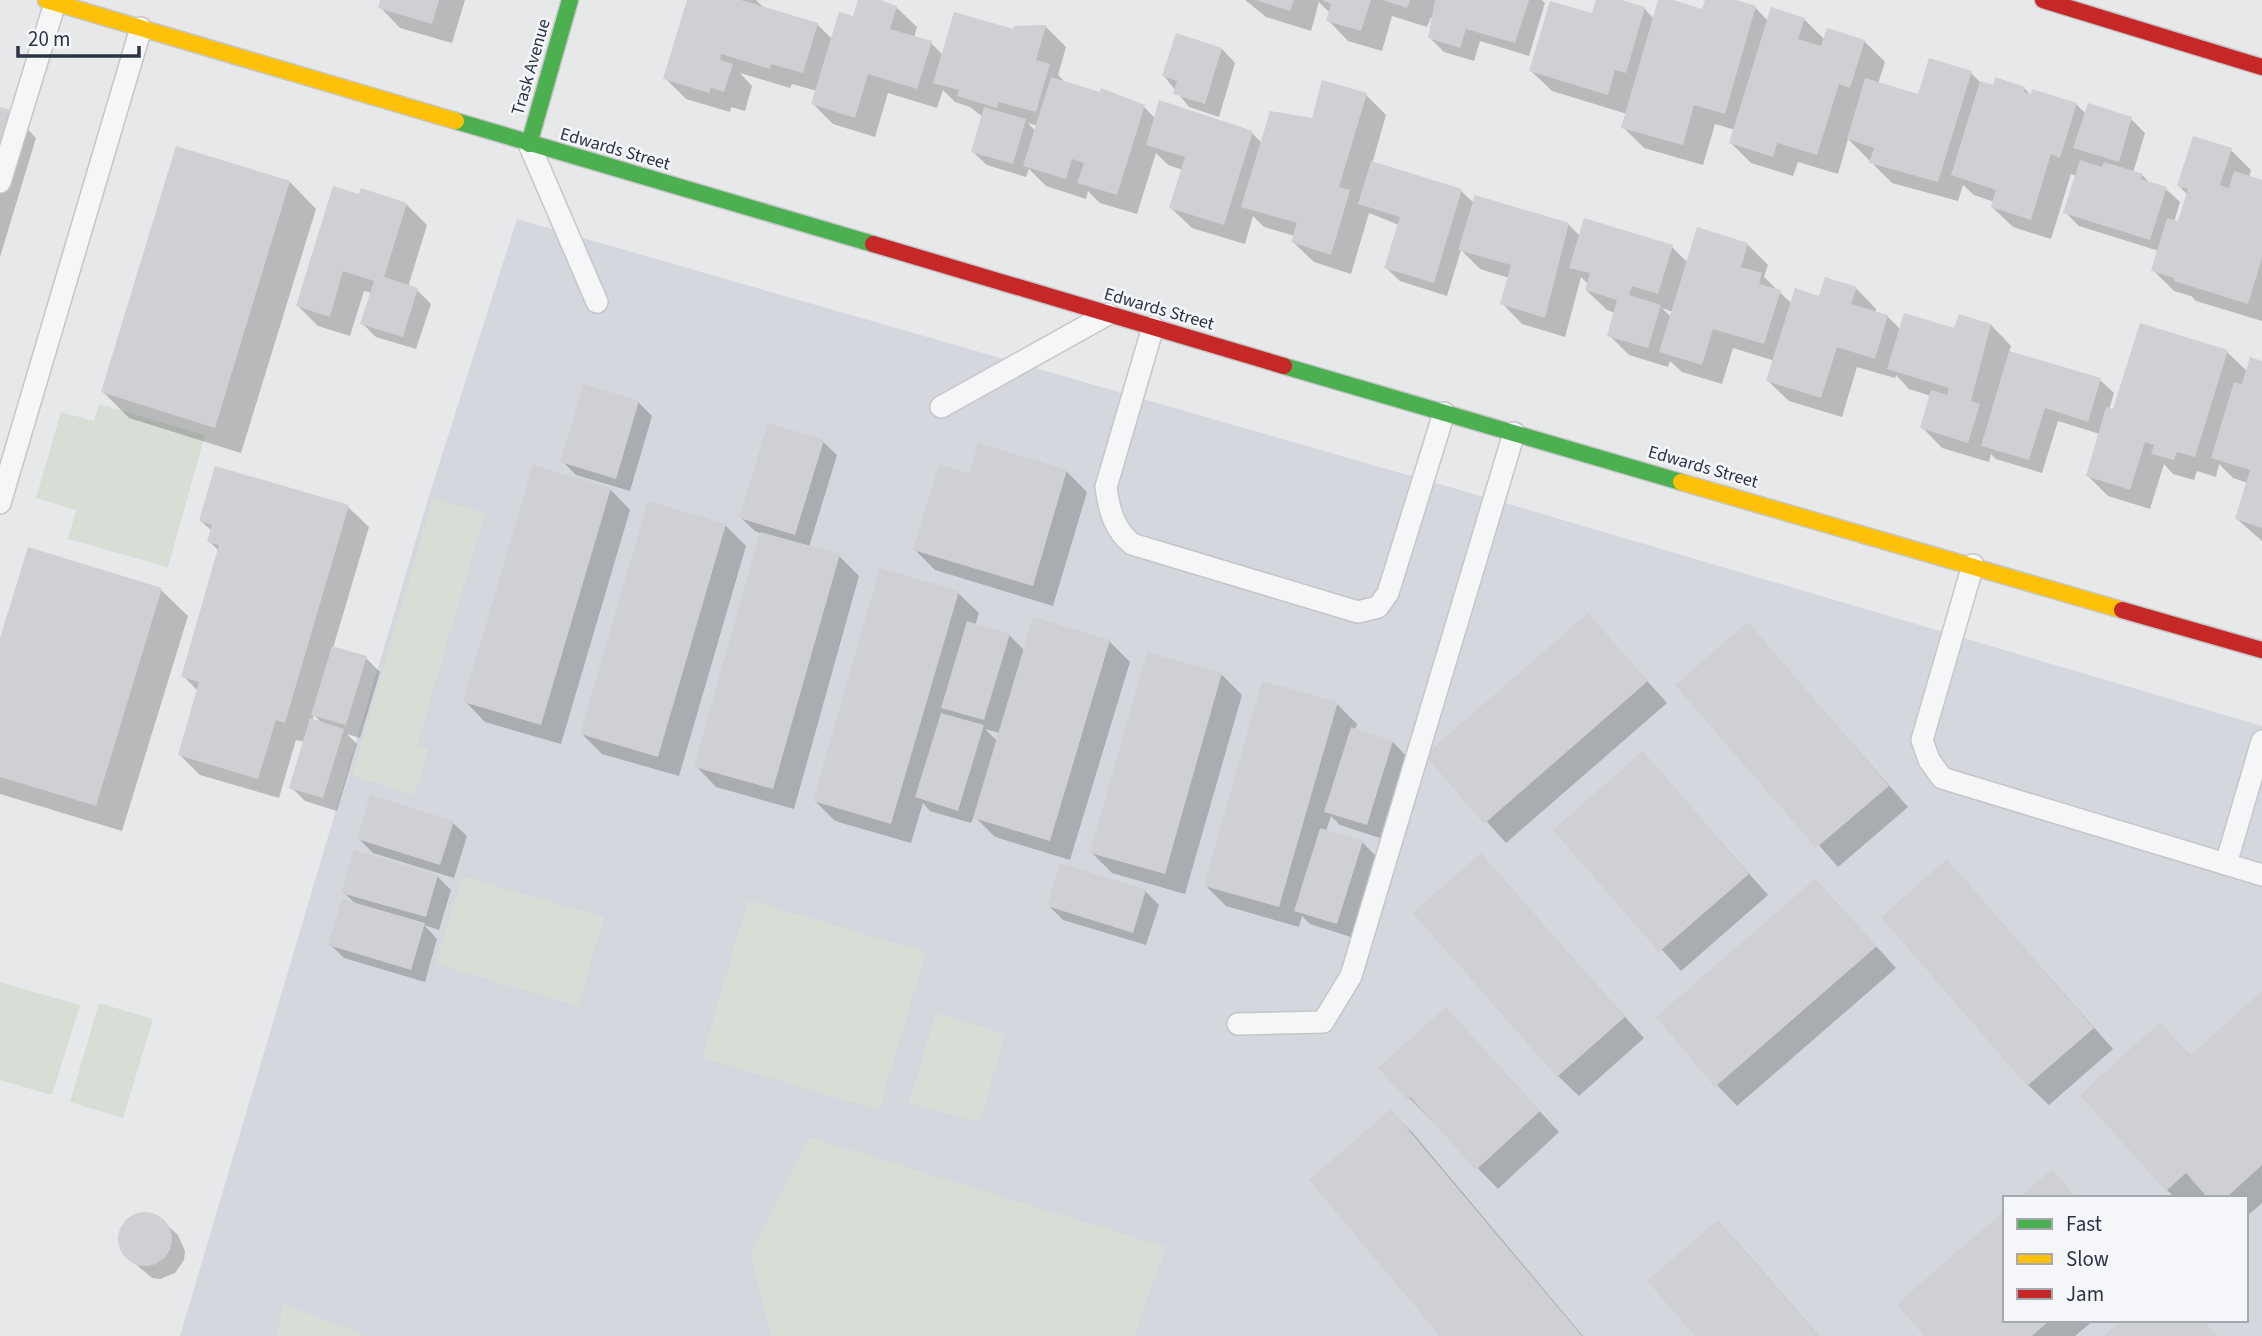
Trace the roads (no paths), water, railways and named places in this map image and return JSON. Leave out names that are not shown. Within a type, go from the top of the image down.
[{"type":"street","name":"Trask Avenue","points":[[529,144],[570,0]]},
{"type":"street","points":[[2043,0],[2262,67]]},
{"type":"street","name":"Edwards Street","points":[[50,1],[1444,413],[2262,650]]},
{"type":"lane","points":[[0,182],[50,1]]},
{"type":"lane","points":[[0,503],[141,28]]},
{"type":"lane","points":[[529,144],[597,302]]},
{"type":"lane","points":[[941,407],[1108,314]]},
{"type":"lane","points":[[1153,327],[1105,487],[1108,508],[1119,533],[1132,544],[1358,612],[1378,607],[1388,593],[1444,413]]},
{"type":"lane","points":[[1238,1024],[1323,1023],[1351,976],[1514,433]]},
{"type":"lane","points":[[1973,565],[1922,740],[1929,760],[1942,778],[2262,875]]},
{"type":"lane","points":[[2226,864],[2262,741]]}]
